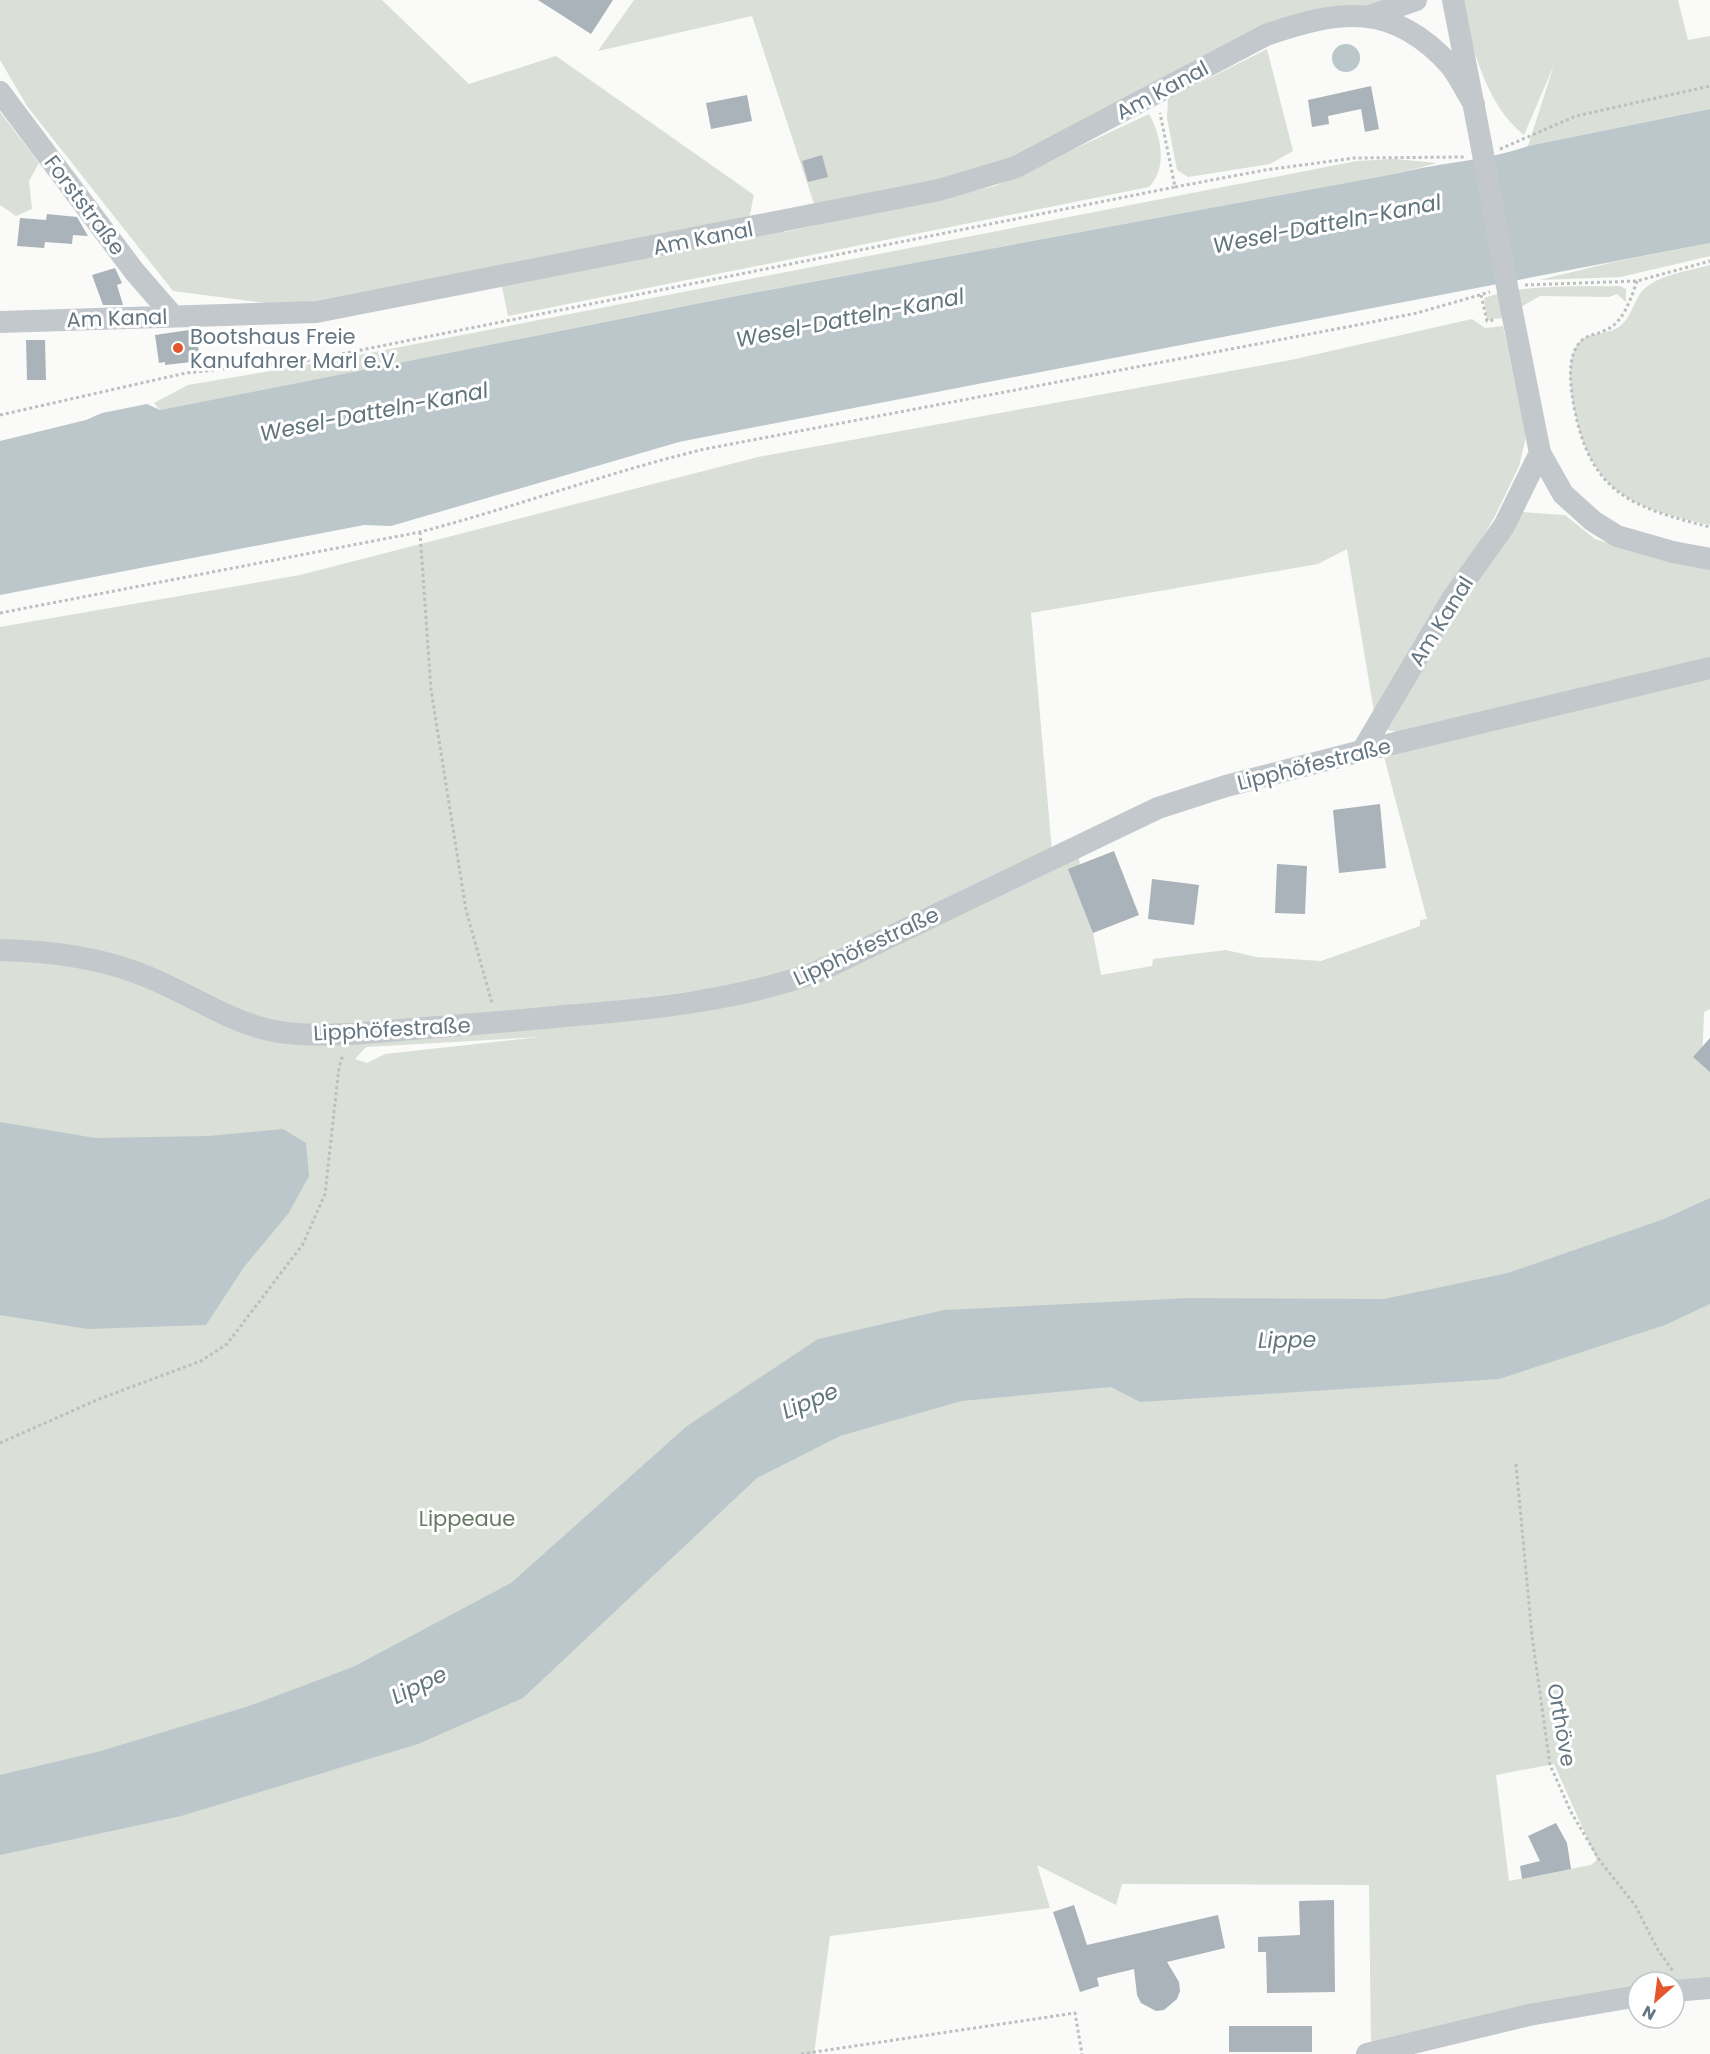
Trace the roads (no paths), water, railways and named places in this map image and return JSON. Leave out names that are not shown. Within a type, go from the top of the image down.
[{"type":"street","name":"Am Kanal","points":[[1370,16],[1416,0]]},
{"type":"street","name":"Am Kanal","points":[[1453,0],[1483,150],[1505,292],[1540,453],[1563,494],[1593,521],[1617,536],[1673,552],[1710,559]]},
{"type":"street","name":"Am Kanal","points":[[0,322],[304,313],[362,305],[939,190],[1016,167],[1266,34],[1298,23],[1339,14],[1370,16],[1392,23],[1418,38],[1450,66],[1474,104]]},
{"type":"street","name":"Forststraße","points":[[0,92],[135,271],[173,316]]},
{"type":"street","name":"Am Kanal","points":[[1362,751],[1452,599],[1504,525],[1540,453]]},
{"type":"street","points":[[1522,493],[1563,494]]},
{"type":"street","name":"Lipphöfestraße","points":[[0,950],[64,954],[133,971],[168,984],[238,1019],[270,1030],[308,1035],[351,1034],[647,1009],[733,997],[817,972],[1158,808],[1226,786],[1362,751],[1710,669]]},
{"type":"street","points":[[1686,1990],[1710,1988]]},
{"type":"street","points":[[1367,2054],[1529,2015],[1626,1998]]},
{"type":"water","points":[[1346,44],[1356,48],[1360,58],[1356,68],[1346,72],[1336,68],[1332,58],[1336,48]]},
{"type":"water","name":"Wesel-Datteln-Kanal","points":[[1710,109],[1710,243],[679,442],[391,526],[364,525],[0,595],[0,441],[86,420],[102,413],[147,404],[160,410],[736,296],[1480,158]]},
{"type":"water","points":[[0,1122],[95,1138],[209,1136],[283,1129],[306,1143],[309,1176],[288,1214],[244,1267],[206,1325],[88,1329],[0,1315]]},
{"type":"water","name":"Lippe","points":[[1710,1198],[1710,1304],[1665,1325],[1499,1379],[1140,1402],[1111,1387],[961,1401],[840,1436],[757,1478],[523,1698],[418,1744],[181,1816],[0,1855],[0,1775],[101,1751],[249,1706],[353,1667],[511,1583],[687,1426],[818,1339],[944,1310],[1189,1298],[1384,1299],[1508,1273],[1664,1219]]},
{"type":"place","name":"Bootshaus Freie Kanufahrer Marl e.V.","points":[[178,348]]},
{"type":"park label","name":"Lippeaue","points":[[467,1518]]}]
